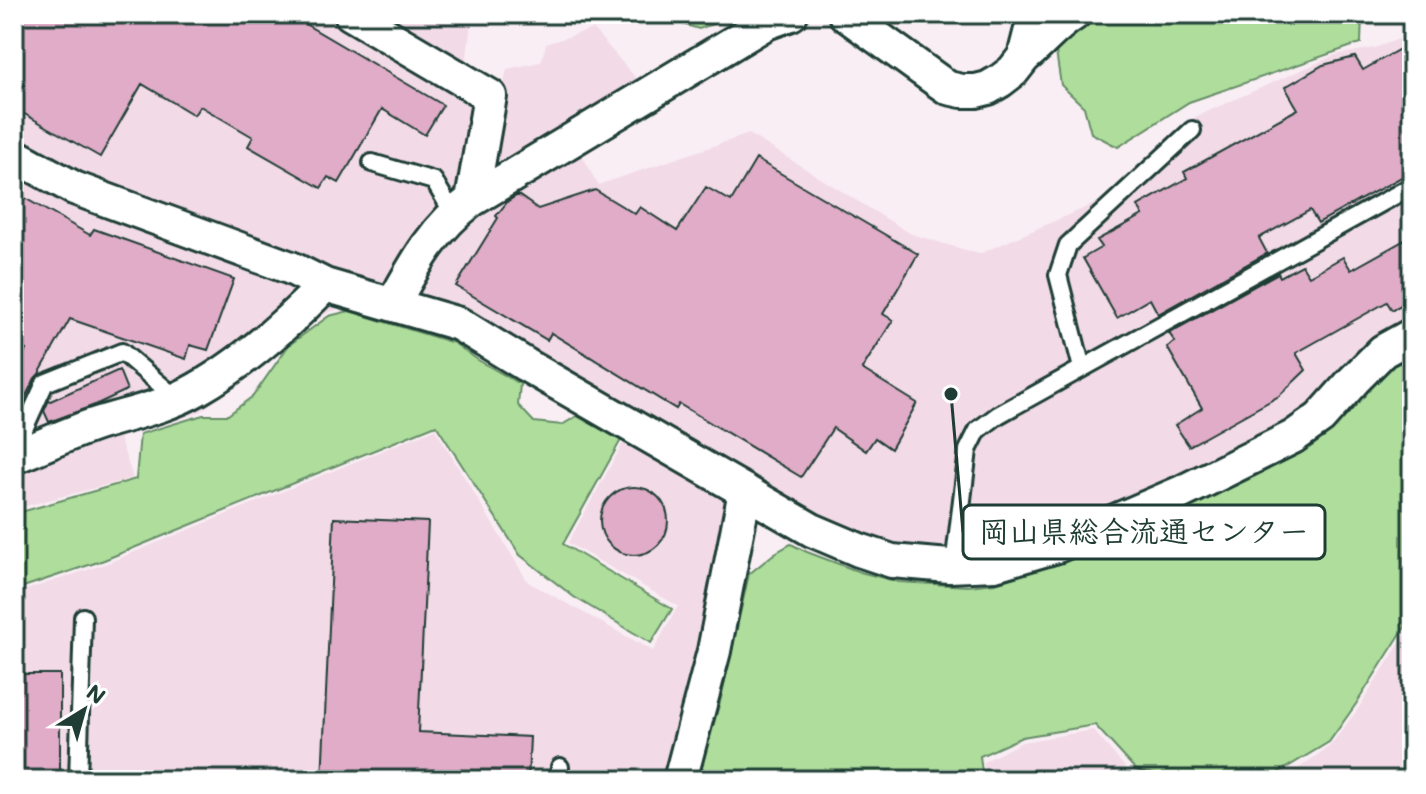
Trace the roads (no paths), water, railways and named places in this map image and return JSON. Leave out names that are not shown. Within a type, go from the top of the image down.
[{"type":"street","points":[[393,304],[424,249],[462,207],[766,23],[791,14]]},
{"type":"street","points":[[845,14],[948,88],[962,91],[988,88],[1013,71],[1049,33],[1074,14]]},
{"type":"street","points":[[1024,57],[1035,14]]},
{"type":"street","points":[[364,17],[490,96],[462,207]]},
{"type":"street","points":[[14,155],[74,188],[291,268],[325,285],[459,324],[812,530],[892,561],[954,566],[995,564],[1057,546],[1180,493],[1293,437],[1320,418],[1383,351],[1412,335]]},
{"type":"street","points":[[14,457],[195,390],[240,361],[325,285]]},
{"type":"street","points":[[680,780],[714,651],[745,491]]},
{"type":"lane","points":[[1082,368],[1058,275],[1068,245],[1192,130]]},
{"type":"lane","points":[[372,163],[434,181],[462,207]]},
{"type":"lane","points":[[954,566],[968,450],[978,430],[998,415],[1412,186]]},
{"type":"lane","points":[[14,451],[45,383],[122,352],[176,398]]},
{"type":"lane","points":[[78,780],[83,617]]},
{"type":"place","name":"岡山県総合流通センター","points":[[951,394]]}]
